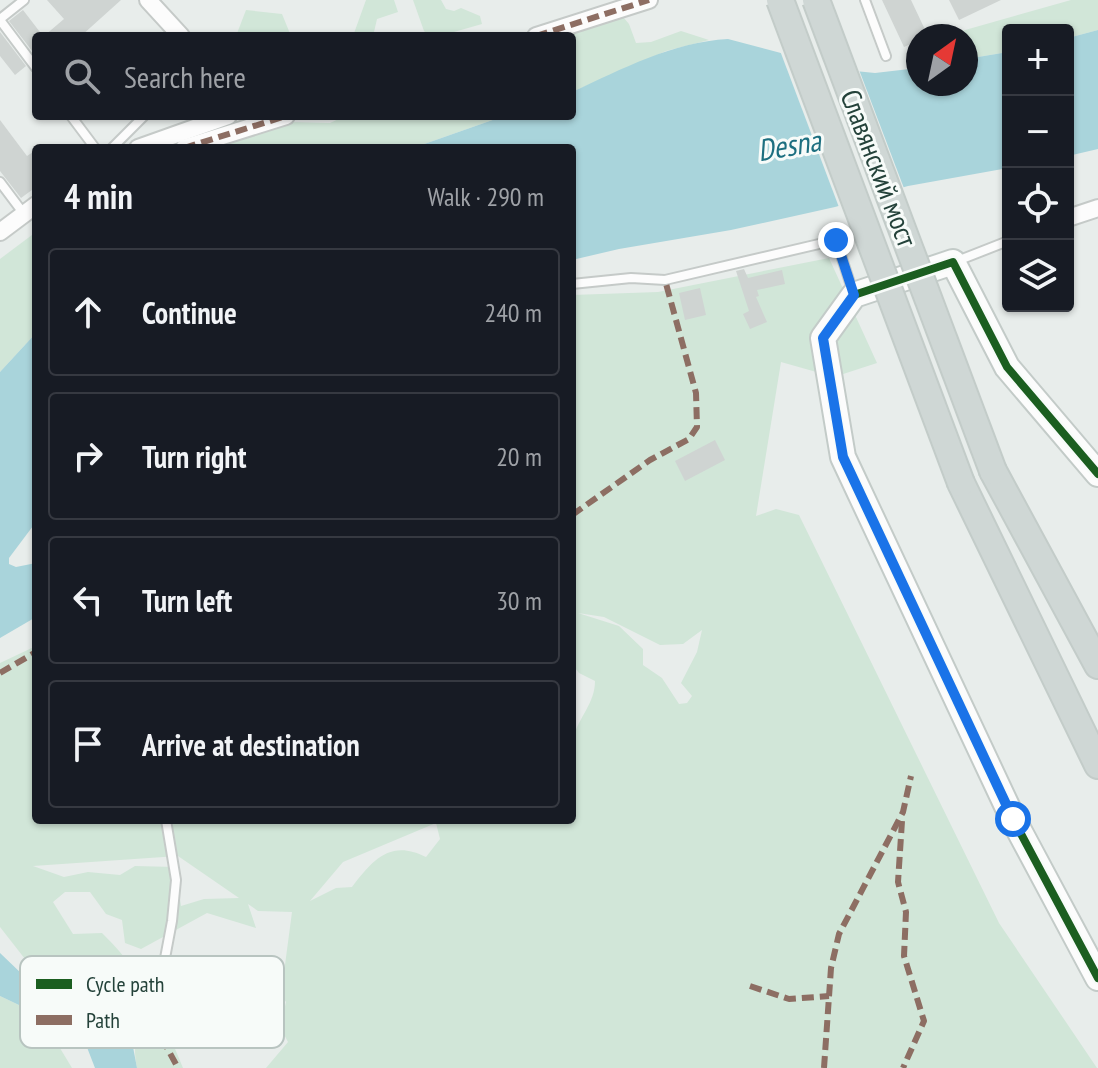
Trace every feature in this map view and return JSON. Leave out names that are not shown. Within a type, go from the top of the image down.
[{"type":"main road","name":"Славянский мост","points":[[780,0],[961,483],[1098,765]]},
{"type":"main road","name":"Славянский мост","points":[[816,0],[993,471],[1098,665]]},
{"type":"street","points":[[148,0],[177,32]]},
{"type":"street","points":[[549,32],[649,0]]},
{"type":"street","points":[[151,144],[220,120]]},
{"type":"street","points":[[197,144],[273,120]]},
{"type":"street","points":[[1074,216],[1098,208]]},
{"type":"street","points":[[0,232],[30,210]]},
{"type":"street","points":[[1098,474],[1007,367],[953,262],[854,295],[823,338],[843,457],[1013,819],[1098,978]]},
{"type":"lane","points":[[24,0],[0,19],[32,63]]},
{"type":"lane","points":[[865,0],[886,56]]},
{"type":"lane","points":[[74,120],[92,144]]},
{"type":"lane","points":[[116,144],[140,120]]},
{"type":"lane","points":[[0,182],[30,210]]},
{"type":"lane","points":[[576,284],[631,278],[665,280],[836,240],[854,295]]},
{"type":"lane","points":[[953,262],[1002,243]]},
{"type":"lane","points":[[165,956],[176,880],[167,824]]},
{"type":"green space","points":[[366,0],[394,0],[398,12],[377,19],[374,32],[354,32]]},
{"type":"green space","points":[[413,0],[441,0],[446,9],[454,11],[461,8],[480,16],[482,24],[454,32],[424,31]]},
{"type":"green space","points":[[1071,0],[1098,0],[1098,30],[1074,36],[1074,24],[1002,24],[1002,53],[978,57],[978,26]]},
{"type":"green space","points":[[246,10],[282,14],[289,32],[238,32]]},
{"type":"green space","points":[[623,17],[636,43],[651,42],[681,31],[709,40],[666,51],[576,90],[574,32]]},
{"type":"green space","points":[[336,120],[493,120],[424,144],[218,144],[288,122],[330,123]]},
{"type":"green space","points":[[32,235],[32,337],[0,372],[0,259]]},
{"type":"green space","points":[[829,258],[877,363],[834,377],[781,362],[756,516],[776,509],[799,515],[999,923],[1097,1068],[266,1068],[288,1042],[284,1034],[284,972],[292,912],[258,911],[248,904],[256,928],[207,913],[141,949],[125,943],[122,920],[106,914],[90,892],[65,892],[53,902],[73,934],[102,933],[122,956],[23,956],[0,927],[0,663],[32,648],[32,824],[434,824],[343,862],[310,901],[336,888],[352,887],[375,860],[393,851],[414,852],[426,857],[440,839],[436,824],[576,824],[576,730],[592,696],[595,681],[576,669],[576,295],[658,292]],"holes":[[[578,613],[604,617],[660,645],[683,644],[702,630],[697,652],[681,683],[692,696],[687,703],[679,704],[662,678],[643,665],[643,649],[619,626]],[[178,856],[239,898],[204,899],[181,906],[175,867],[135,866],[120,875],[88,872],[64,877],[33,866]]]},
{"type":"green space","points":[[0,996],[20,1006],[20,1048],[60,1048],[72,1068],[0,1068]]},
{"type":"green space","points":[[135,1048],[175,1048],[183,1068],[137,1068]]},
{"type":"water","points":[[1098,30],[1098,149],[1074,155],[1074,96],[1074,36]]},
{"type":"water","name":"Desna","points":[[728,39],[845,70],[875,73],[906,69],[906,96],[978,96],[978,57],[1002,53],[1002,169],[908,186],[835,207],[731,230],[576,259],[576,144],[424,144],[493,120],[576,120],[576,90],[629,66],[687,45]]},
{"type":"water","points":[[32,337],[32,527],[9,558],[9,564],[16,567],[32,564],[32,619],[0,638],[0,372]]},
{"type":"water","points":[[0,953],[20,972],[20,1006],[0,996]]},
{"type":"water","points":[[87,1048],[133,1048],[137,1068],[95,1068]]},
{"type":"pier","points":[[779,48],[858,67],[905,191],[840,210]]},
{"type":"building","points":[[47,0],[121,0],[85,32],[49,32],[64,19]]},
{"type":"building","points":[[882,0],[911,0],[922,24],[906,24],[904,47]]},
{"type":"building","points":[[949,0],[1001,0],[959,20]]},
{"type":"building","points":[[23,10],[40,32],[32,32],[32,51],[9,21]]},
{"type":"building","points":[[0,32],[26,66],[15,75],[0,56]]},
{"type":"building","points":[[0,120],[27,156],[32,153],[32,190],[21,198],[0,171]]},
{"type":"building","points":[[744,269],[748,278],[782,270],[785,284],[757,290],[759,296],[756,297],[767,322],[750,329],[743,314],[749,311],[736,271]]},
{"type":"building","points":[[700,288],[706,315],[685,320],[679,293]]},
{"type":"building","points":[[715,440],[725,460],[685,481],[675,461]]},
{"type":"marked path","points":[[549,32],[649,0]]},
{"type":"marked path","points":[[197,144],[273,120]]},
{"type":"marked path","points":[[576,512],[650,460],[689,439],[697,427],[696,393],[665,280]]},
{"type":"marked path","points":[[0,673],[32,654]]},
{"type":"marked path","points":[[824,1068],[831,968],[839,934],[903,812],[911,776]]},
{"type":"marked path","points":[[902,821],[898,882],[906,912],[904,956],[924,1021],[903,1068]]},
{"type":"marked path","points":[[750,986],[789,999],[829,996]]},
{"type":"marked path","points":[[167,1048],[178,1068]]},
{"type":"cycle path","points":[[1098,474],[1007,367],[953,262],[854,295],[823,338],[843,457],[1013,819],[1098,978]]},
{"type":"route","points":[[836,240],[854,295],[823,338],[843,457],[1013,819]]}]
